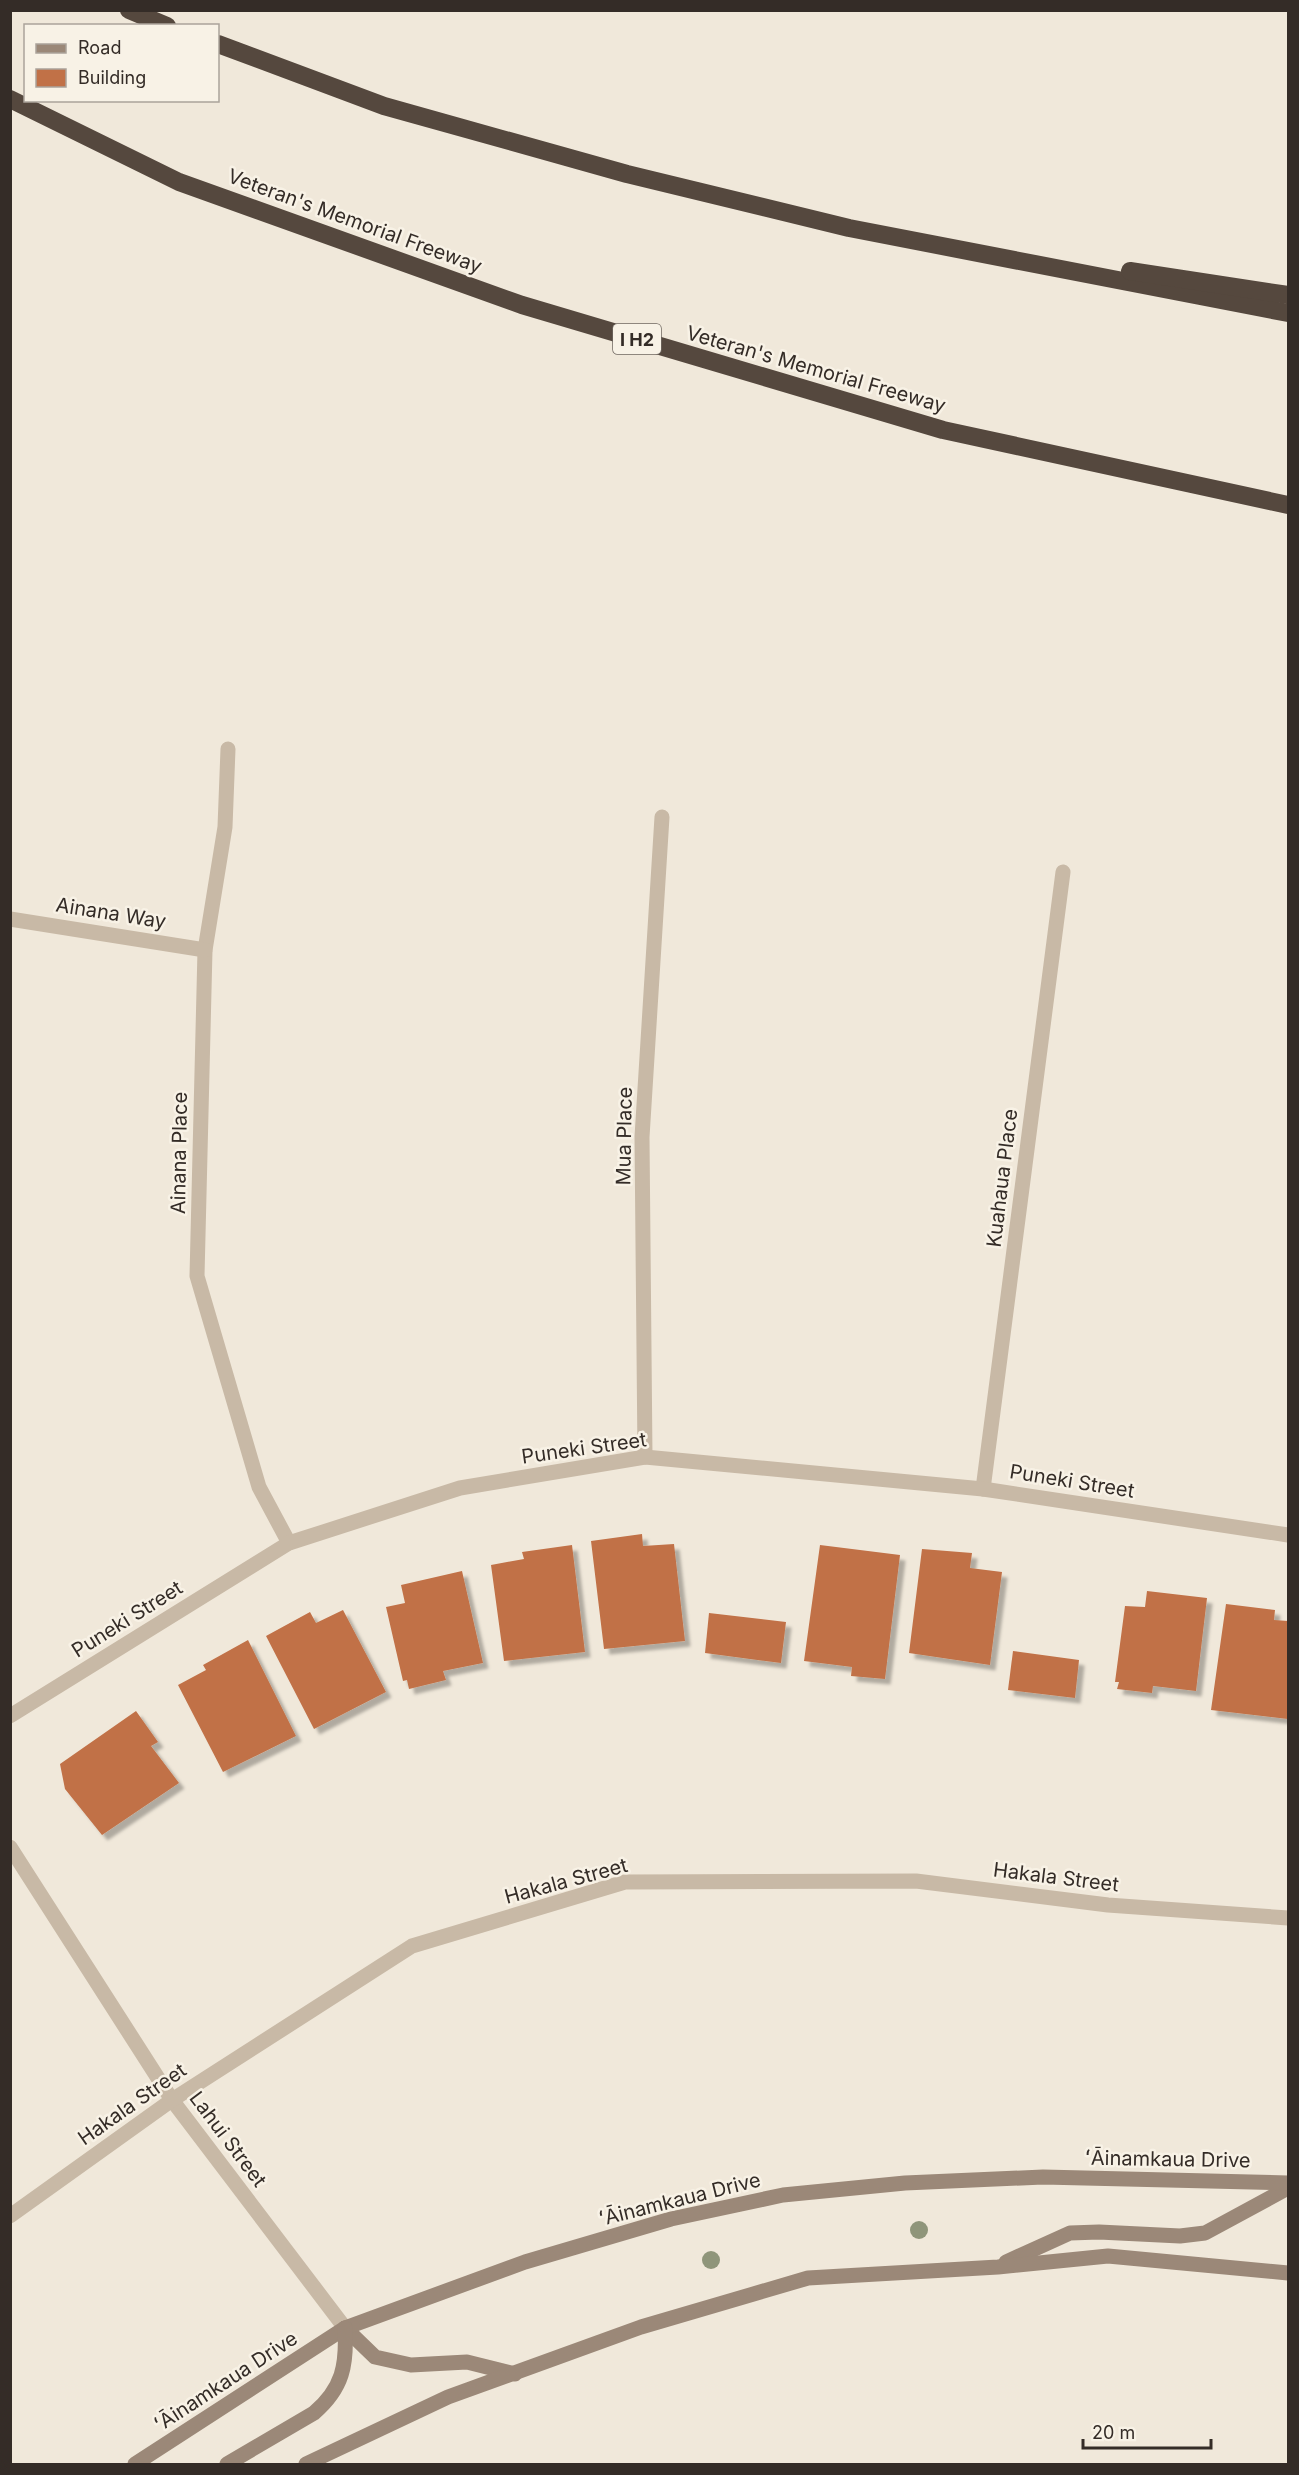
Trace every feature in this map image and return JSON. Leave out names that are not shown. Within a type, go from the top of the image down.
[{"type":"highway","points":[[129,10],[162,24]]},
{"type":"highway","points":[[219,44],[384,106],[627,174],[849,228],[1288,313]]},
{"type":"highway","name":"Veteran's Memorial Freeway","points":[[10,99],[179,182],[522,305],[943,430],[1288,505]]},
{"type":"highway","points":[[849,228],[1288,295]]},
{"type":"street","name":"Ainana Place","points":[[228,749],[225,827],[205,950],[197,1276],[259,1487],[289,1543]]},
{"type":"street","name":"Mua Place","points":[[645,1456],[642,1137],[662,817]]},
{"type":"street","name":"Kuahaua Place","points":[[983,1489],[1063,872]]},
{"type":"street","name":"Ainana Way","points":[[10,919],[205,950]]},
{"type":"street","name":"Puneki Street","points":[[10,1716],[289,1543],[460,1488],[645,1456],[983,1489],[1288,1535]]},
{"type":"street","name":"Lahui Street","points":[[10,1847],[172,2100],[345,2328]]},
{"type":"street","name":"Hakala Street","points":[[10,2216],[172,2100],[412,1946],[625,1882],[916,1881],[1108,1905],[1288,1918]]},
{"type":"street","name":"ʻĀinamkaua Drive","points":[[135,2464],[345,2328],[525,2262],[671,2219],[783,2195],[905,2183],[1043,2177],[1288,2183]]},
{"type":"street","points":[[998,2267],[1070,2233],[1180,2236],[1205,2233],[1288,2188]]},
{"type":"street","points":[[306,2464],[448,2397],[641,2326],[808,2278],[998,2267],[1107,2256],[1288,2273]]},
{"type":"street","points":[[345,2328],[375,2357],[411,2365],[467,2362],[515,2374]]},
{"type":"street","points":[[226,2464],[314,2413],[325,2403],[336,2388],[347,2358],[345,2328]]},
{"type":"building","points":[[642,1534],[643,1546],[674,1544],[685,1641],[604,1649],[591,1541]]},
{"type":"building","points":[[572,1545],[585,1652],[504,1661],[491,1565],[524,1559],[522,1552]]},
{"type":"building","points":[[820,1545],[900,1555],[885,1679],[851,1676],[852,1667],[804,1661]]},
{"type":"building","points":[[922,1549],[972,1553],[970,1568],[1002,1572],[990,1665],[909,1653]]},
{"type":"building","points":[[462,1571],[483,1663],[443,1671],[446,1680],[409,1689],[407,1680],[403,1681],[386,1607],[405,1603],[401,1585]]},
{"type":"building","points":[[1147,1591],[1207,1598],[1196,1691],[1153,1686],[1152,1693],[1117,1689],[1119,1682],[1115,1682],[1125,1606],[1145,1607]]},
{"type":"building","points":[[1226,1604],[1275,1610],[1274,1620],[1288,1621],[1288,1719],[1211,1710]]},
{"type":"building","points":[[343,1610],[386,1692],[314,1729],[266,1636],[310,1612],[316,1623]]},
{"type":"building","points":[[709,1613],[786,1622],[781,1663],[705,1653]]},
{"type":"building","points":[[248,1640],[296,1736],[223,1772],[178,1685],[206,1670],[203,1665]]},
{"type":"building","points":[[1013,1651],[1079,1660],[1075,1698],[1008,1690]]},
{"type":"building","points":[[136,1711],[158,1742],[151,1746],[179,1783],[102,1835],[65,1789],[60,1764]]}]
